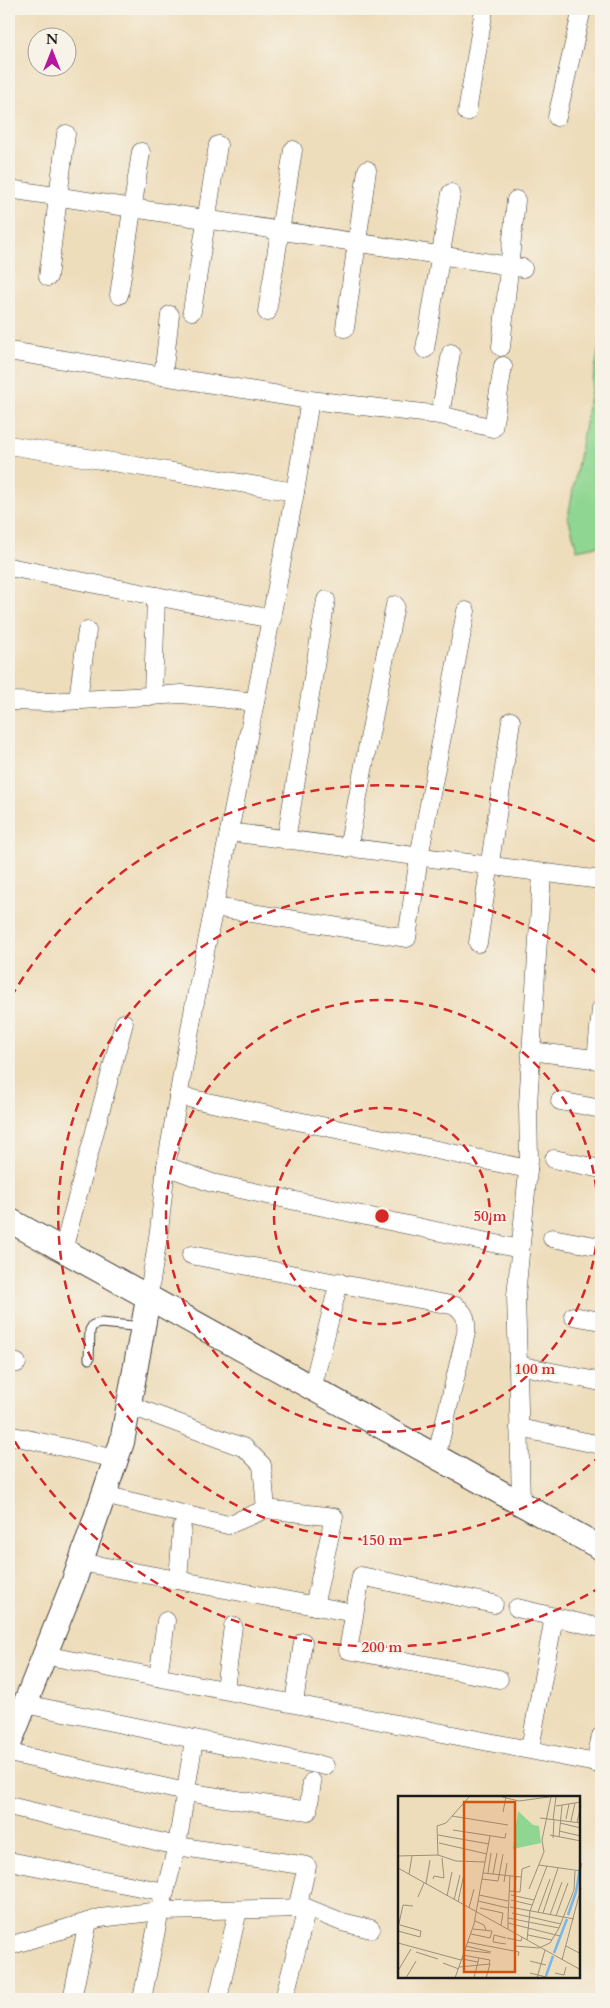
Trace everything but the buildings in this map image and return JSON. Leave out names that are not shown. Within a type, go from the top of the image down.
[{"type":"street","points":[[467,112],[484,9]]},
{"type":"street","points":[[557,117],[582,9]]},
{"type":"street","points":[[48,277],[66,134]]},
{"type":"street","points":[[192,311],[218,146]]},
{"type":"street","points":[[267,312],[293,150]]},
{"type":"street","points":[[119,295],[141,152]]},
{"type":"street","points":[[345,328],[368,170]]},
{"type":"street","points":[[9,189],[516,267]]},
{"type":"street","points":[[426,349],[451,193]]},
{"type":"street","points":[[501,347],[516,267],[516,200]]},
{"type":"street","points":[[163,376],[170,315]]},
{"type":"street","points":[[9,351],[310,400],[440,415],[493,428],[503,366]]},
{"type":"street","points":[[440,415],[451,353]]},
{"type":"street","points":[[9,1744],[80,1562],[122,1442],[148,1299],[166,1166],[178,1096],[228,832],[244,763],[272,619],[310,400]]},
{"type":"street","points":[[9,445],[295,492]]},
{"type":"street","points":[[9,567],[272,619]]},
{"type":"street","points":[[153,696],[156,596]]},
{"type":"street","points":[[286,840],[326,600]]},
{"type":"street","points":[[348,848],[395,605]]},
{"type":"street","points":[[214,906],[407,938],[419,857],[466,611]]},
{"type":"street","points":[[78,700],[86,631]]},
{"type":"street","points":[[9,701],[78,700],[182,694],[255,702]]},
{"type":"street","points":[[478,943],[511,721]]},
{"type":"street","points":[[228,832],[601,880]]},
{"type":"street","points":[[521,1505],[516,1296],[528,1169],[528,1105],[542,873]]},
{"type":"street","points":[[531,1051],[599,1060],[601,1008]]},
{"type":"street","points":[[63,1250],[124,1023]]},
{"type":"street","points":[[178,1096],[528,1169]]},
{"type":"street","points":[[560,1101],[601,1109]]},
{"type":"street","points":[[554,1159],[601,1169]]},
{"type":"street","points":[[166,1166],[212,1183],[520,1249]]},
{"type":"street","points":[[9,1220],[148,1299],[601,1548]]},
{"type":"street","points":[[552,1238],[601,1247]]},
{"type":"street","points":[[191,1255],[456,1306],[464,1312],[467,1322],[466,1333],[436,1458]]},
{"type":"street","points":[[312,1389],[339,1282]]},
{"type":"street","points":[[573,1316],[601,1322]]},
{"type":"street","points":[[518,1365],[601,1382]]},
{"type":"street","points":[[129,1405],[245,1448],[262,1465],[266,1509]]},
{"type":"street","points":[[519,1428],[601,1445]]},
{"type":"street","points":[[9,1435],[116,1459]]},
{"type":"street","points":[[104,1495],[228,1525],[266,1509],[334,1518],[314,1606]]},
{"type":"street","points":[[178,1580],[182,1528]]},
{"type":"street","points":[[80,1562],[354,1613]]},
{"type":"street","points":[[494,1604],[361,1576],[348,1650],[499,1679]]},
{"type":"street","points":[[517,1608],[601,1628]]},
{"type":"street","points":[[530,1749],[554,1617]]},
{"type":"street","points":[[158,1677],[166,1621]]},
{"type":"street","points":[[226,1689],[233,1626]]},
{"type":"street","points":[[294,1703],[303,1642]]},
{"type":"street","points":[[44,1655],[226,1689],[598,1764],[601,1736]]},
{"type":"street","points":[[25,1704],[325,1766]]},
{"type":"street","points":[[142,1999],[160,1912],[177,1846],[194,1740]]},
{"type":"street","points":[[9,1753],[186,1792],[308,1810],[312,1782]]},
{"type":"street","points":[[9,1806],[177,1846],[307,1866],[302,1909],[284,1999]]},
{"type":"street","points":[[9,1861],[165,1892]]},
{"type":"street","points":[[9,1946],[100,1918],[160,1912],[302,1909],[371,1929]]},
{"type":"street","points":[[218,1999],[238,1910]]},
{"type":"street","points":[[72,1999],[88,1922]]},
{"type":"lane","points":[[89,1358],[90,1330],[93,1325],[101,1323],[143,1328]]},
{"type":"green space","points":[[601,335],[601,545],[577,550],[568,517]]}]
